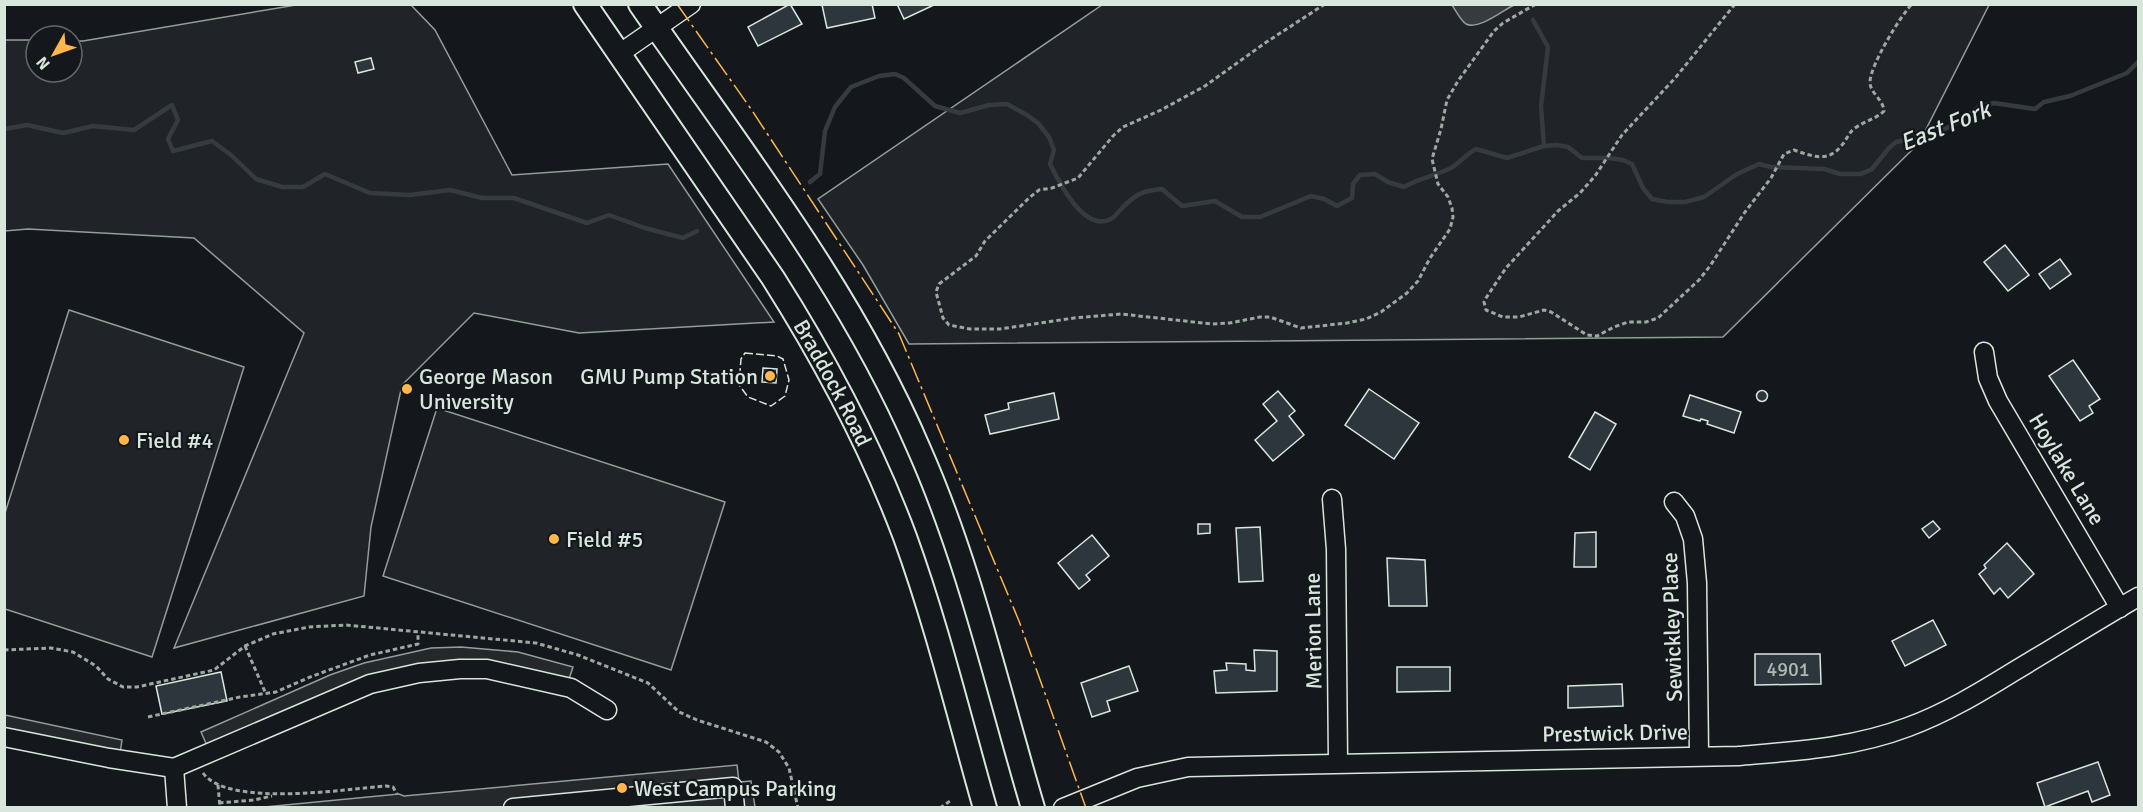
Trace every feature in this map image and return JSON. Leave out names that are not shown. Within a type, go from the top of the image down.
[{"type":"main road","name":"Braddock Road","points":[[585,4],[773,278],[796,314],[854,419],[881,477],[905,538],[943,657],[985,807]]},
{"type":"main road","points":[[640,4],[818,262],[874,356],[919,448],[949,525],[980,616],[1033,807]]},
{"type":"street","points":[[619,54],[691,4]]},
{"type":"street","name":"Hoylake Lane","points":[[1984,352],[1988,378],[1998,401],[2120,608]]},
{"type":"street","name":"Merion Lane","points":[[1332,499],[1336,549],[1338,762]]},
{"type":"street","name":"Sewickley Place","points":[[1674,502],[1685,516],[1693,539],[1697,583],[1699,755]]},
{"type":"street","name":"Prestwick Drive","points":[[1063,807],[1137,778],[1169,770],[1205,765],[1738,756],[1814,750],[1860,741],[1906,728],[1936,716],[2139,597]]},
{"type":"street","points":[[4,737],[109,758],[174,768],[370,684],[419,672],[460,669],[487,669],[571,688],[607,710]]},
{"type":"street","points":[[174,768],[177,807]]},
{"type":"street","points":[[513,807],[733,787],[735,807]]},
{"type":"path","points":[[1325,4],[1205,86],[1123,127],[1078,178],[1052,188],[1039,190],[1030,196],[985,241],[976,256],[939,285],[936,292],[939,305],[949,325],[957,328],[1000,329],[1074,318],[1121,314],[1212,324],[1270,317],[1301,328],[1347,323],[1366,319],[1380,312],[1407,293],[1418,281],[1430,258],[1450,229],[1453,217],[1452,208],[1448,196],[1437,181],[1432,165],[1433,153],[1442,129],[1444,109],[1458,81],[1494,31],[1503,23],[1536,4]]},
{"type":"path","points":[[1735,4],[1610,151],[1580,193],[1558,211],[1506,268],[1484,302],[1486,310],[1503,317],[1519,317],[1544,310],[1587,335],[1597,336],[1628,322],[1646,322],[1658,318],[1699,280],[1710,266],[1744,212],[1789,151],[1794,150],[1823,158],[1834,153],[1843,145],[1848,134],[1856,127],[1879,117],[1884,111],[1884,106],[1870,84],[1871,73],[1897,25],[1912,4]]},
{"type":"path","points":[[148,717],[240,697],[276,692],[370,655],[418,644],[418,633]]},
{"type":"path","points":[[245,646],[266,694]]},
{"type":"path","points":[[199,763],[204,774],[218,785],[274,795]]},
{"type":"path","points":[[218,785],[220,805],[274,795],[386,786],[393,787],[397,794]]},
{"type":"path","points":[[940,807],[950,801]]},
{"type":"shaded area","points":[[296,5],[411,5],[435,30],[512,175],[668,164],[774,322],[579,333],[474,313],[402,385],[371,527],[364,596],[174,648],[304,333],[194,238],[28,229],[5,231],[4,40],[24,40],[24,84],[84,84],[84,41]]},
{"type":"shaded area","points":[[1102,5],[1989,5],[1919,143],[1723,337],[909,344],[863,265],[818,199]]},
{"type":"shaded area","points":[[1452,5],[1514,5],[1484,22],[1471,25],[1466,24],[1460,18]]},
{"type":"shaded area","name":"Field #4","points":[[69,310],[244,367],[152,657],[5,609],[5,513]]},
{"type":"shaded area","name":"Field #5","points":[[437,408],[725,502],[671,670],[383,576]]},
{"type":"shaded area","points":[[461,647],[518,652],[573,667],[564,694],[489,677],[454,676],[379,688],[212,757],[201,732],[330,675],[364,663],[431,648]]},
{"type":"shaded area","points":[[5,715],[122,740],[118,767],[5,743]]},
{"type":"shaded area","name":"West Campus Parking","points":[[737,765],[739,782],[751,781],[755,807],[253,808],[399,794],[404,796]]},
{"type":"building","points":[[790,4],[802,24],[758,46],[748,27]]},
{"type":"building","points":[[872,4],[875,18],[827,28],[822,5]]},
{"type":"building","points":[[897,4],[936,4],[904,19]]},
{"type":"building","points":[[371,58],[374,69],[358,73],[355,62]]},
{"type":"building","points":[[2005,245],[2029,275],[2008,291],[1984,262]]},
{"type":"building","points":[[2060,259],[2071,274],[2050,289],[2039,274]]},
{"type":"building","points":[[2073,360],[2100,399],[2089,406],[2093,413],[2080,421],[2049,376]]},
{"type":"building","name":"GMU Pump Station","points":[[763,368],[777,369],[776,383],[762,382]]},
{"type":"building","points":[[1369,389],[1419,423],[1394,459],[1345,425]]},
{"type":"building","points":[[1762,390],[1768,396],[1762,402],[1756,396]]},
{"type":"building","points":[[1278,391],[1295,411],[1289,416],[1304,435],[1273,461],[1255,440],[1277,421],[1263,404]]},
{"type":"building","points":[[1054,393],[1059,419],[990,434],[985,415],[1009,409],[1008,403]]},
{"type":"building","points":[[1690,395],[1741,412],[1734,433],[1707,424],[1708,421],[1683,416]]},
{"type":"building","points":[[1595,412],[1616,424],[1590,470],[1569,457]]},
{"type":"building","points":[[1933,521],[1940,529],[1929,538],[1922,529]]},
{"type":"building","points":[[1198,524],[1210,524],[1210,533],[1198,534]]},
{"type":"building","points":[[1260,527],[1263,581],[1239,582],[1236,528]]},
{"type":"building","points":[[1596,532],[1596,567],[1574,567],[1575,533]]},
{"type":"building","points":[[1092,535],[1109,556],[1086,575],[1090,580],[1079,589],[1058,563]]},
{"type":"building","points":[[2007,543],[2034,574],[2008,598],[2000,588],[1994,594],[1979,574],[1986,568],[1984,565]]},
{"type":"building","points":[[1387,558],[1425,560],[1427,606],[1389,606]]},
{"type":"building","points":[[1933,620],[1946,645],[1905,666],[1892,641]]},
{"type":"building","points":[[1254,650],[1277,651],[1277,691],[1216,693],[1214,671],[1227,670],[1226,663],[1246,664],[1246,670],[1255,671]]},
{"type":"building","points":[[1755,654],[1820,654],[1821,684],[1755,685]]},
{"type":"building","points":[[1129,666],[1138,691],[1107,701],[1110,711],[1092,717],[1081,683]]},
{"type":"building","points":[[1397,667],[1450,667],[1450,691],[1397,692]]},
{"type":"building","points":[[221,672],[227,701],[162,714],[156,686]]},
{"type":"building","points":[[1622,684],[1623,706],[1568,708],[1568,686]]},
{"type":"building","points":[[2098,762],[2110,795],[2092,802],[2088,791],[2045,807],[2037,783]]},
{"type":"waterway","points":[[1533,20],[1548,47],[1541,106],[1544,146]]},
{"type":"waterway","name":"East Fork","points":[[810,182],[820,174],[825,131],[835,107],[851,87],[879,76],[895,74],[904,78],[935,106],[960,113],[989,105],[1007,104],[1027,115],[1038,123],[1049,137],[1054,150],[1050,164],[1066,193],[1082,212],[1091,219],[1101,221],[1112,218],[1139,194],[1162,189],[1182,206],[1215,201],[1242,217],[1260,217],[1311,196],[1324,199],[1337,206],[1352,198],[1353,184],[1360,175],[1375,174],[1388,182],[1404,187],[1449,169],[1476,149],[1507,158],[1544,146],[1557,145],[1568,147],[1582,158],[1609,158],[1632,164],[1643,188],[1652,199],[1685,202],[1704,197],[1737,174],[1759,164],[1771,167],[1824,169],[1840,174],[1861,174],[1872,169],[1896,142],[1936,134],[1979,107],[1994,103],[2035,109],[2044,102],[2070,96],[2127,73],[2138,62]]},
{"type":"waterway","name":"East Fork","points":[[4,129],[27,125],[63,133],[93,126],[134,130],[172,105],[178,120],[168,139],[173,151],[212,141],[231,155],[256,179],[282,187],[303,187],[325,174],[370,193],[410,195],[450,190],[482,198],[514,198],[587,223],[609,215],[683,238],[697,231]]},
{"type":"fence","points":[[745,353],[777,356],[783,359],[789,380],[785,396],[771,406],[748,397],[739,385],[741,359],[745,353]]},
{"type":"power","points":[[677,4],[751,109],[899,334],[1019,621],[1086,808]]},
{"type":"place","name":"GMU Pump Station","points":[[770,376]]},
{"type":"place","name":"George Mason University","points":[[407,389]]},
{"type":"place","name":"Field #4","points":[[124,440]]},
{"type":"place","name":"Field #5","points":[[554,539]]},
{"type":"place","name":"West Campus Parking","points":[[622,788]]}]
